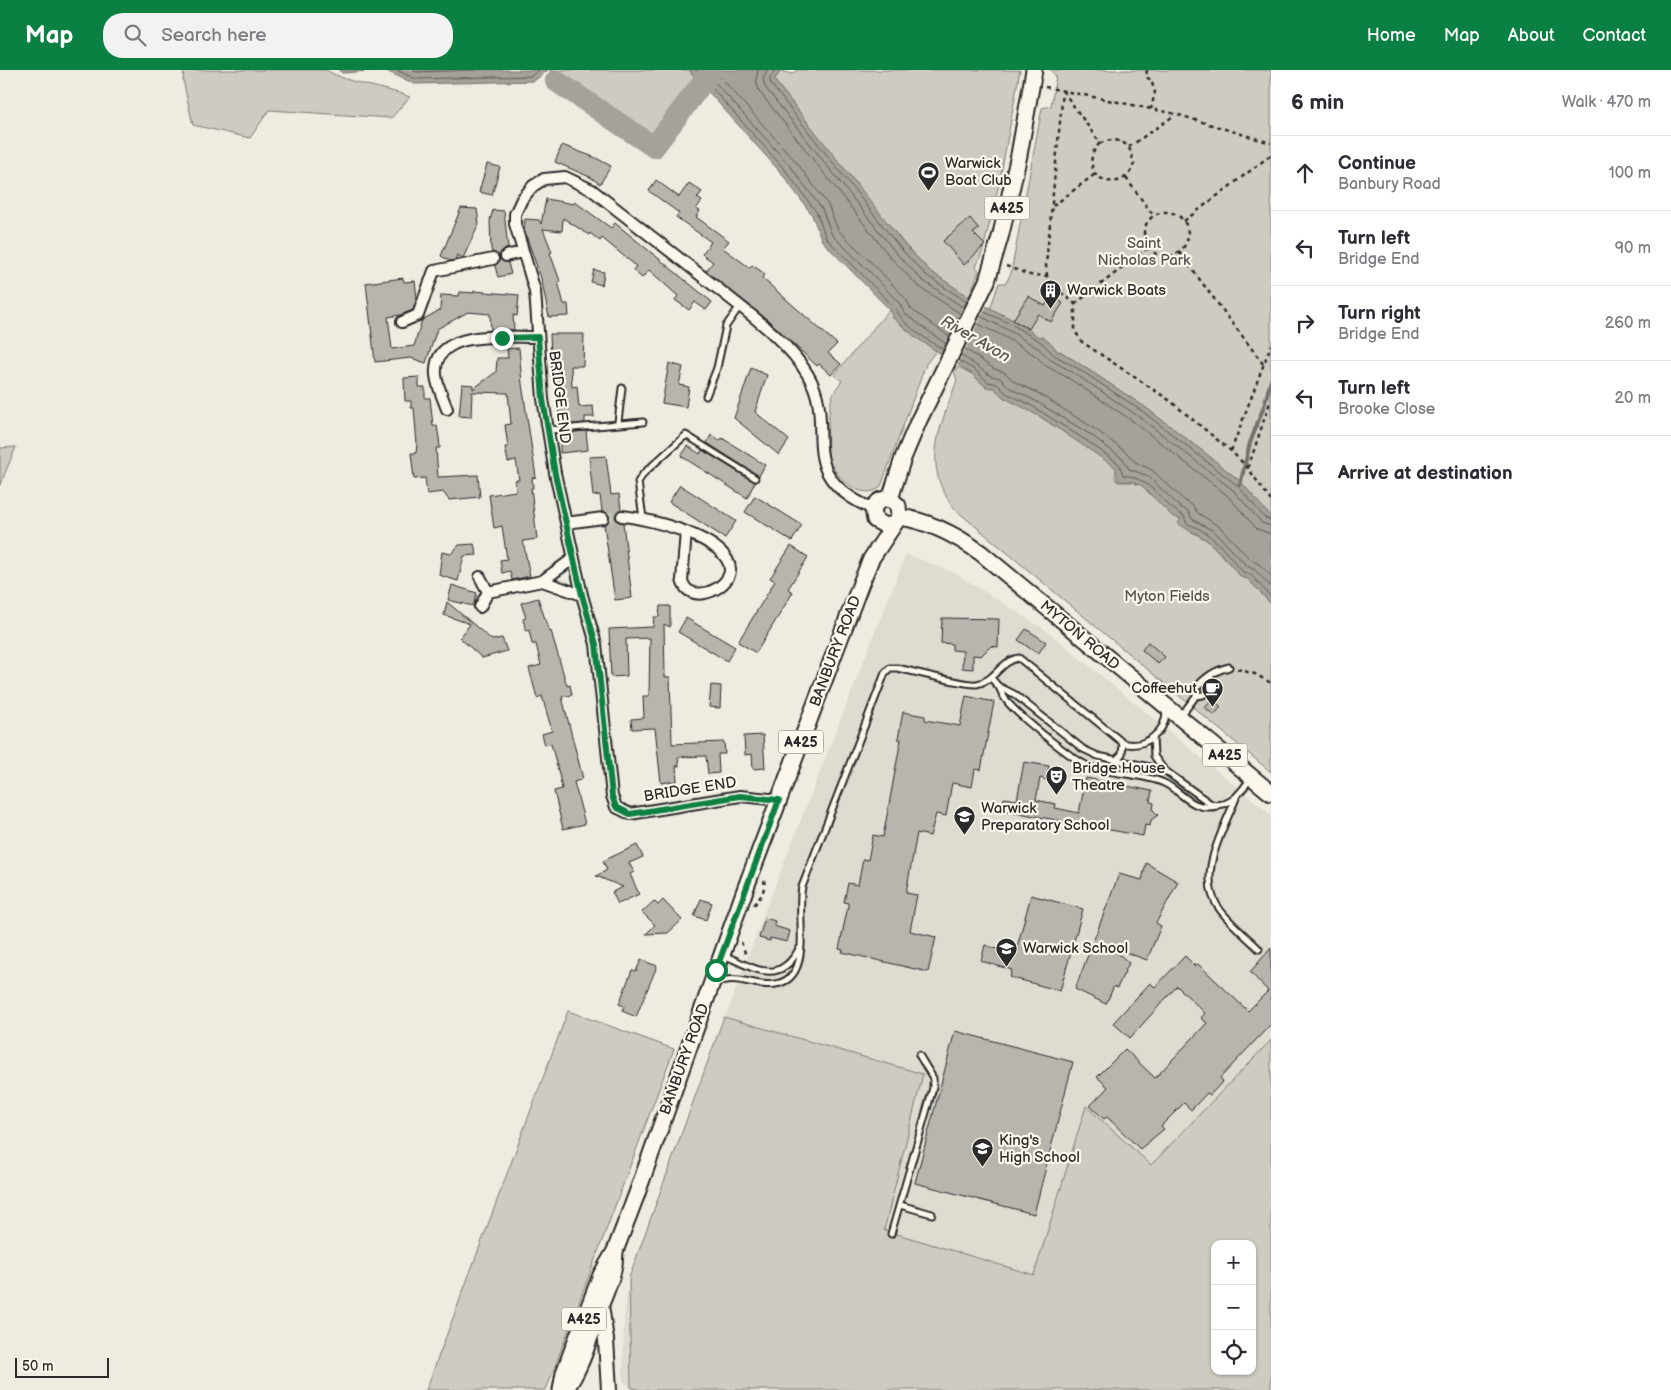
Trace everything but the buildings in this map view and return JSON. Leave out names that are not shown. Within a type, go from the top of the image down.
[{"type":"main road","name":"A425","points":[[890,499],[903,458],[987,281],[1013,181],[1033,77]]},
{"type":"main road","points":[[890,499],[898,506],[896,521],[886,526],[874,514],[881,500],[890,499]]},
{"type":"main road","name":"BANBURY ROAD","points":[[871,560],[874,514]]},
{"type":"main road","name":"BANBURY ROAD","points":[[563,1390],[564,1373],[601,1276],[615,1251],[709,988],[779,800],[871,560],[896,521]]},
{"type":"main road","name":"MYTON ROAD","points":[[896,521],[933,525],[951,533],[981,552],[1271,793]]},
{"type":"main road","name":"BANBURY ROAD","points":[[563,1390],[579,1370],[601,1304],[613,1275],[615,1251]]},
{"type":"street","name":"BRIDGE END","points":[[779,800],[740,796],[630,814],[616,807],[612,796],[608,767],[596,644],[582,595],[566,523],[549,430],[538,337],[535,291],[515,224],[515,214],[522,199],[540,180],[556,176],[564,177],[592,190],[740,306],[792,354],[809,376],[817,398],[820,448],[825,468],[846,493],[874,514]]},
{"type":"street","points":[[506,256],[522,252]]},
{"type":"street","points":[[402,322],[418,316],[434,271],[493,259]]},
{"type":"street","points":[[447,408],[436,372],[439,359],[448,345],[466,339],[538,337]]},
{"type":"street","points":[[622,516],[643,518],[668,524],[686,532],[710,544],[726,560],[730,571],[721,586],[699,594],[689,592],[684,588],[682,580],[686,532]]},
{"type":"street","points":[[566,523],[603,518]]},
{"type":"street","points":[[488,592],[542,581],[574,558]]},
{"type":"street","points":[[480,577],[488,592]]},
{"type":"street","points":[[542,581],[582,595]]},
{"type":"street","points":[[480,607],[488,592]]},
{"type":"street","points":[[601,1304],[609,1390]]},
{"type":"lane","points":[[706,396],[717,368],[726,326],[740,306]]},
{"type":"lane","points":[[618,422],[622,388]]},
{"type":"lane","points":[[549,430],[618,422],[642,422]]},
{"type":"lane","points":[[643,518],[638,482],[644,473],[686,435],[755,478]]},
{"type":"lane","points":[[709,988],[728,978],[769,985],[780,984],[796,969],[803,929],[800,896],[802,887],[885,673],[890,668],[977,684],[991,678],[1009,660],[1018,658],[1123,743],[1139,745],[1153,737],[1164,724],[1166,706]]},
{"type":"lane","points":[[1180,717],[1196,696],[1196,688],[1203,680],[1211,677],[1217,670],[1229,666]]},
{"type":"lane","points":[[1196,696],[1204,695],[1211,687],[1211,677]]},
{"type":"lane","points":[[991,678],[1006,701],[1018,712],[1075,758],[1091,768],[1164,783],[1188,801],[1202,807],[1220,806],[1236,797]]},
{"type":"lane","points":[[998,686],[1014,694],[1083,749],[1098,756],[1164,770]]},
{"type":"lane","points":[[1153,737],[1154,756],[1164,770],[1202,799],[1220,806]]},
{"type":"lane","points":[[1116,760],[1122,754],[1123,743]]},
{"type":"lane","points":[[1252,778],[1236,797],[1214,854],[1211,870],[1211,891],[1222,912],[1259,950]]},
{"type":"lane","points":[[722,954],[764,972],[774,972],[784,969],[800,948]]},
{"type":"lane","points":[[891,1234],[933,1088],[933,1078],[919,1055]]},
{"type":"lane","points":[[900,1205],[932,1214]]},
{"type":"path","points":[[1147,70],[1146,77],[1154,85],[1155,92],[1151,109]]},
{"type":"path","points":[[1033,77],[1063,91],[1176,114],[1271,143]]},
{"type":"path","points":[[1063,91],[1100,143]]},
{"type":"path","points":[[1063,91],[1046,266],[1047,276],[1057,289],[1075,304]]},
{"type":"path","points":[[1129,147],[1176,114]]},
{"type":"path","points":[[1115,139],[1129,147],[1134,163],[1126,178],[1117,182],[1110,182],[1095,174],[1091,160],[1095,148],[1100,143],[1115,139]]},
{"type":"path","points":[[1184,221],[1271,156]]},
{"type":"path","points":[[1053,206],[1095,174]]},
{"type":"path","points":[[1126,178],[1153,215]]},
{"type":"path","points":[[1170,212],[1184,221],[1188,236],[1179,252],[1163,256],[1148,248],[1144,239],[1144,230],[1147,222],[1153,215],[1170,212]]},
{"type":"path","points":[[1075,304],[1148,248]]},
{"type":"path","points":[[1179,252],[1264,365]]},
{"type":"path","points":[[1012,268],[1030,275],[1047,276]]},
{"type":"path","points":[[1075,304],[1075,331],[1082,342],[1168,400],[1231,451],[1247,468],[1271,501]]},
{"type":"path","points":[[1231,451],[1271,345]]},
{"type":"path","points":[[1247,468],[1271,399]]},
{"type":"path","points":[[1229,666],[1256,674],[1271,683]]},
{"type":"path","points":[[753,906],[761,898],[765,884],[763,873]]},
{"type":"path","points":[[742,937],[742,950],[750,958]]},
{"type":"shaded area","name":"Warwick School","points":[[906,554],[955,573],[1047,631],[1271,815],[1271,1390],[631,1390],[631,1387],[623,1381],[624,1317],[629,1278],[763,916]]},
{"type":"green space","points":[[184,70],[326,70],[346,79],[410,97],[391,118],[269,110],[250,138],[193,125],[183,80]]},
{"type":"green space","points":[[550,70],[689,70],[705,90],[701,92],[683,125],[659,157],[550,83]]},
{"type":"green space","name":"Warwick Boat Club","points":[[797,70],[1020,70],[1000,180],[983,250],[976,267],[979,271],[969,297],[930,271],[905,245],[774,80],[781,71],[792,74]]},
{"type":"green space","name":"Saint Nicholas Park","points":[[1050,70],[1271,70],[1271,517],[1241,482],[1145,407],[1060,351],[1058,352],[1041,336],[1039,338],[1013,320],[990,309],[999,283],[1006,283],[1011,273],[1042,108],[1051,106],[1056,76]]},
{"type":"green space","points":[[889,310],[893,313],[892,317],[936,351],[926,364],[881,486],[874,491],[867,492],[851,486],[832,466],[828,453],[829,410],[833,395],[842,381],[834,375]]},
{"type":"green space","name":"Myton Fields","points":[[958,367],[972,374],[986,387],[994,388],[1003,397],[1026,408],[1116,467],[1115,479],[1118,482],[1135,482],[1141,485],[1172,516],[1182,519],[1188,530],[1208,541],[1271,604],[1271,772],[957,511],[945,495],[939,479],[936,447],[944,415],[957,380],[954,371]]},
{"type":"green space","points":[[16,447],[0,485],[0,448]]},
{"type":"green space","points":[[568,1011],[674,1049],[546,1390],[426,1390]]},
{"type":"green space","points":[[724,1017],[923,1074],[884,1230],[1034,1275],[1086,1106],[1151,1165],[1271,1040],[1271,1390],[640,1390],[631,1387],[629,1278]]},
{"type":"water","points":[[339,70],[384,70],[342,73]]},
{"type":"water","points":[[384,70],[548,70],[534,81],[415,84]]},
{"type":"water","name":"River Avon","points":[[689,70],[781,70],[774,80],[905,245],[930,271],[969,297],[1013,320],[1039,337],[1041,336],[1052,344],[1058,352],[1060,351],[1145,407],[1241,482],[1271,517],[1271,604],[1248,579],[1241,577],[1215,547],[1201,536],[1178,523],[1181,519],[1172,516],[1141,485],[1135,482],[1117,481],[1117,469],[1112,465],[1041,417],[1003,397],[994,388],[986,387],[972,374],[915,337],[892,317],[892,312],[822,241],[812,215],[782,174]]},
{"type":"pier","points":[[970,295],[987,305],[956,368],[940,356]]},
{"type":"waterway","points":[[556,81],[654,147],[712,70]]},
{"type":"waterway","points":[[1240,485],[1250,443],[1264,406],[1271,380]]},
{"type":"tunnel","points":[[603,518],[622,516]]},
{"type":"place","name":"Warwick Boat Club","points":[[929,191]]},
{"type":"place","name":"Warwick Boats","points":[[1051,309]]},
{"type":"place","name":"Coffeehut","points":[[1213,707]]},
{"type":"place","name":"Bridge House Theatre","points":[[1056,796]]},
{"type":"place","name":"Warwick Preparatory School","points":[[965,836]]},
{"type":"place","name":"Warwick School","points":[[1007,967]]},
{"type":"place","name":"King's High School","points":[[983,1168]]},
{"type":"route","points":[[502,338],[538,337],[543,399],[555,474],[582,595],[596,644],[608,767],[612,796],[616,807],[624,813],[634,814],[740,796],[779,800],[716,970]]}]
